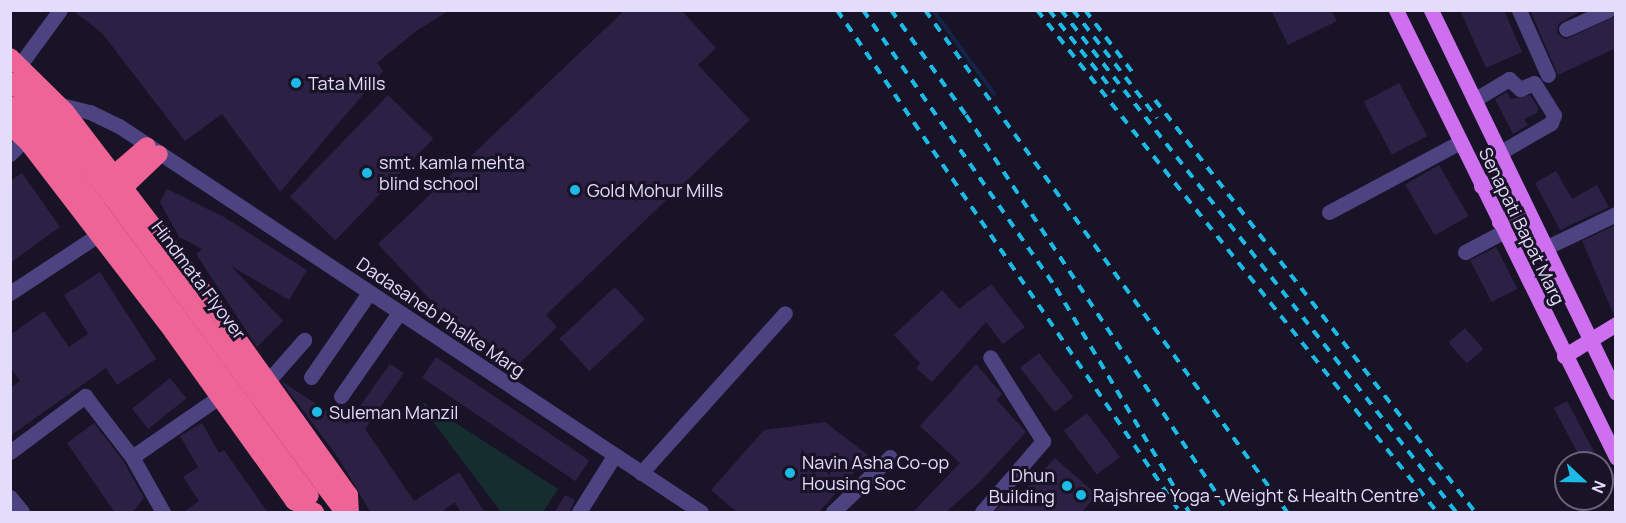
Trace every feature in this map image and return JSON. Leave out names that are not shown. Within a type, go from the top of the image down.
[{"type":"highway","points":[[13,68],[57,104],[119,182],[268,381],[349,495],[350,513]]},
{"type":"highway","name":"Hindmata Flyover","points":[[13,68],[110,195],[317,499],[321,513]]},
{"type":"highway","name":"Hindmata Flyover","points":[[10,105],[40,134],[317,499],[344,513]]},
{"type":"highway","points":[[10,126],[24,140],[82,213],[294,501],[317,499]]},
{"type":"highway","points":[[82,213],[153,150]]},
{"type":"main road","name":"Senapati Bapat Marg","points":[[1396,10],[1564,356],[1610,433],[1616,458]]},
{"type":"main road","name":"Senapati Bapat Marg","points":[[1431,10],[1616,393]]},
{"type":"main road","points":[[1481,186],[1509,172]]},
{"type":"main road","points":[[1501,227],[1526,208]]},
{"type":"main road","points":[[1564,356],[1590,343],[1616,324]]},
{"type":"street","points":[[13,68],[60,10]]},
{"type":"street","points":[[1519,10],[1548,75]]},
{"type":"street","points":[[1566,29],[1608,10]]},
{"type":"street","points":[[1474,100],[1509,79],[1520,88],[1534,83],[1554,115],[1551,123],[1500,153]]},
{"type":"street","name":"Dadasaheb Phalke Marg","points":[[57,104],[90,111],[153,150],[701,513]]},
{"type":"street","points":[[10,154],[24,140]]},
{"type":"street","points":[[1329,212],[1460,142]]},
{"type":"street","points":[[1545,248],[1616,214]]},
{"type":"street","points":[[1465,252],[1501,227]]},
{"type":"street","points":[[10,293],[98,235]]},
{"type":"street","points":[[311,377],[369,293]]},
{"type":"street","points":[[341,396],[399,313]]},
{"type":"street","points":[[641,473],[785,313]]},
{"type":"street","points":[[268,381],[304,340]]},
{"type":"street","points":[[982,513],[1043,441],[990,357]]},
{"type":"street","points":[[10,452],[85,396],[132,457],[163,513]]},
{"type":"street","points":[[132,457],[219,397]]},
{"type":"street","points":[[579,513],[614,456]]},
{"type":"street","points":[[832,513],[890,457]]},
{"type":"street","points":[[10,497],[22,513]]},
{"type":"green space","points":[[423,402],[558,489],[543,512],[501,512],[425,411]]},
{"type":"building","points":[[72,10],[450,10],[416,31],[377,63],[383,71],[280,192],[222,114],[185,141],[102,33]]},
{"type":"building","points":[[625,10],[681,10],[716,48],[698,65],[750,120],[546,315],[557,327],[520,363],[440,310],[378,244]]},
{"type":"building","points":[[1271,10],[1331,10],[1337,21],[1288,45]]},
{"type":"building","points":[[1460,10],[1504,10],[1522,52],[1486,68]]},
{"type":"building","points":[[1530,10],[1583,10],[1558,24],[1557,34],[1566,39],[1616,16],[1616,48],[1558,75]]},
{"type":"building","points":[[1399,83],[1427,136],[1392,155],[1364,102]]},
{"type":"building","points":[[1507,92],[1511,99],[1530,95],[1538,107],[1537,113],[1524,119],[1528,125],[1513,134],[1495,99]]},
{"type":"building","name":"smt. kamla mehta blind school","points":[[388,95],[433,139],[335,240],[290,196]]},
{"type":"building","points":[[1439,165],[1468,216],[1435,236],[1405,184]]},
{"type":"building","points":[[1556,171],[1572,199],[1597,185],[1609,207],[1560,230],[1535,183]]},
{"type":"building","points":[[22,173],[60,227],[10,263],[10,181]]},
{"type":"building","points":[[167,189],[224,217],[307,270],[289,300],[231,266],[283,321],[257,347],[196,254],[202,249],[179,237],[160,202]]},
{"type":"building","points":[[1616,225],[1616,314],[1614,315],[1582,241]]},
{"type":"building","points":[[1496,247],[1517,289],[1491,302],[1470,260]]},
{"type":"building","points":[[100,272],[156,359],[117,385],[106,368],[10,436],[10,388],[20,381],[10,367],[10,335],[44,311],[69,347],[88,334],[64,295]]},
{"type":"building","points":[[991,284],[1025,327],[1003,344],[986,322],[932,382],[916,368],[920,363],[894,335],[942,290],[959,309]]},
{"type":"building","points":[[615,287],[645,319],[589,371],[559,339]]},
{"type":"building","points":[[1465,328],[1483,349],[1467,364],[1448,342]]},
{"type":"building","points":[[1039,353],[1073,397],[1055,412],[1020,368]]},
{"type":"building","points":[[436,357],[589,460],[575,481],[422,378]]},
{"type":"building","points":[[390,364],[404,373],[365,429],[414,501],[459,472],[485,513],[461,513],[455,502],[440,513],[371,513],[339,459],[281,381],[347,424]]},
{"type":"building","points":[[976,364],[1002,394],[997,400],[1026,432],[980,482],[945,513],[912,513],[960,463],[920,426]]},
{"type":"building","points":[[170,378],[186,398],[148,429],[132,409]]},
{"type":"building","points":[[1567,401],[1594,451],[1577,451],[1554,408]]},
{"type":"building","points":[[1087,413],[1120,457],[1097,474],[1064,430]]},
{"type":"building","name":"Navin Asha Co-op Housing Soc","points":[[825,422],[869,456],[818,513],[738,513],[711,490],[764,430]]},
{"type":"building","points":[[94,423],[124,462],[144,498],[132,513],[115,513],[67,443]]},
{"type":"building","points":[[202,423],[219,453],[224,450],[268,513],[183,513],[199,501],[183,477],[198,467],[180,436]]},
{"type":"building","points":[[1055,458],[1097,495],[1081,513],[994,513],[1010,494],[1016,499]]},
{"type":"building","points":[[565,495],[575,500],[569,513],[554,513]]},
{"type":"waterway","points":[[933,10],[994,94]]},
{"type":"railway","points":[[837,10],[1180,512]]},
{"type":"railway","points":[[863,10],[1056,288],[1189,512]]},
{"type":"railway","points":[[891,10],[966,115],[1229,512]]},
{"type":"railway","points":[[925,10],[1287,512]]},
{"type":"railway","points":[[1037,10],[1437,512]]},
{"type":"railway","points":[[1049,10],[1114,92]]},
{"type":"railway","points":[[1061,10],[1456,512]]},
{"type":"railway","points":[[1073,10],[1157,118]]},
{"type":"railway","points":[[1085,10],[1136,77]]},
{"type":"railway","points":[[1155,100],[1475,512]]},
{"type":"place","name":"Tata Mills","points":[[296,83]]},
{"type":"place","name":"smt. kamla mehta blind school","points":[[367,173]]},
{"type":"place","name":"Gold Mohur Mills","points":[[575,190]]},
{"type":"place","name":"Suleman Manzil","points":[[317,412]]},
{"type":"place","name":"Navin Asha Co-op Housing Soc","points":[[790,473]]},
{"type":"place","name":"Dhun Building","points":[[1067,486]]},
{"type":"place","name":"Rajshree Yoga - Weight & Health Centre","points":[[1081,495]]}]
